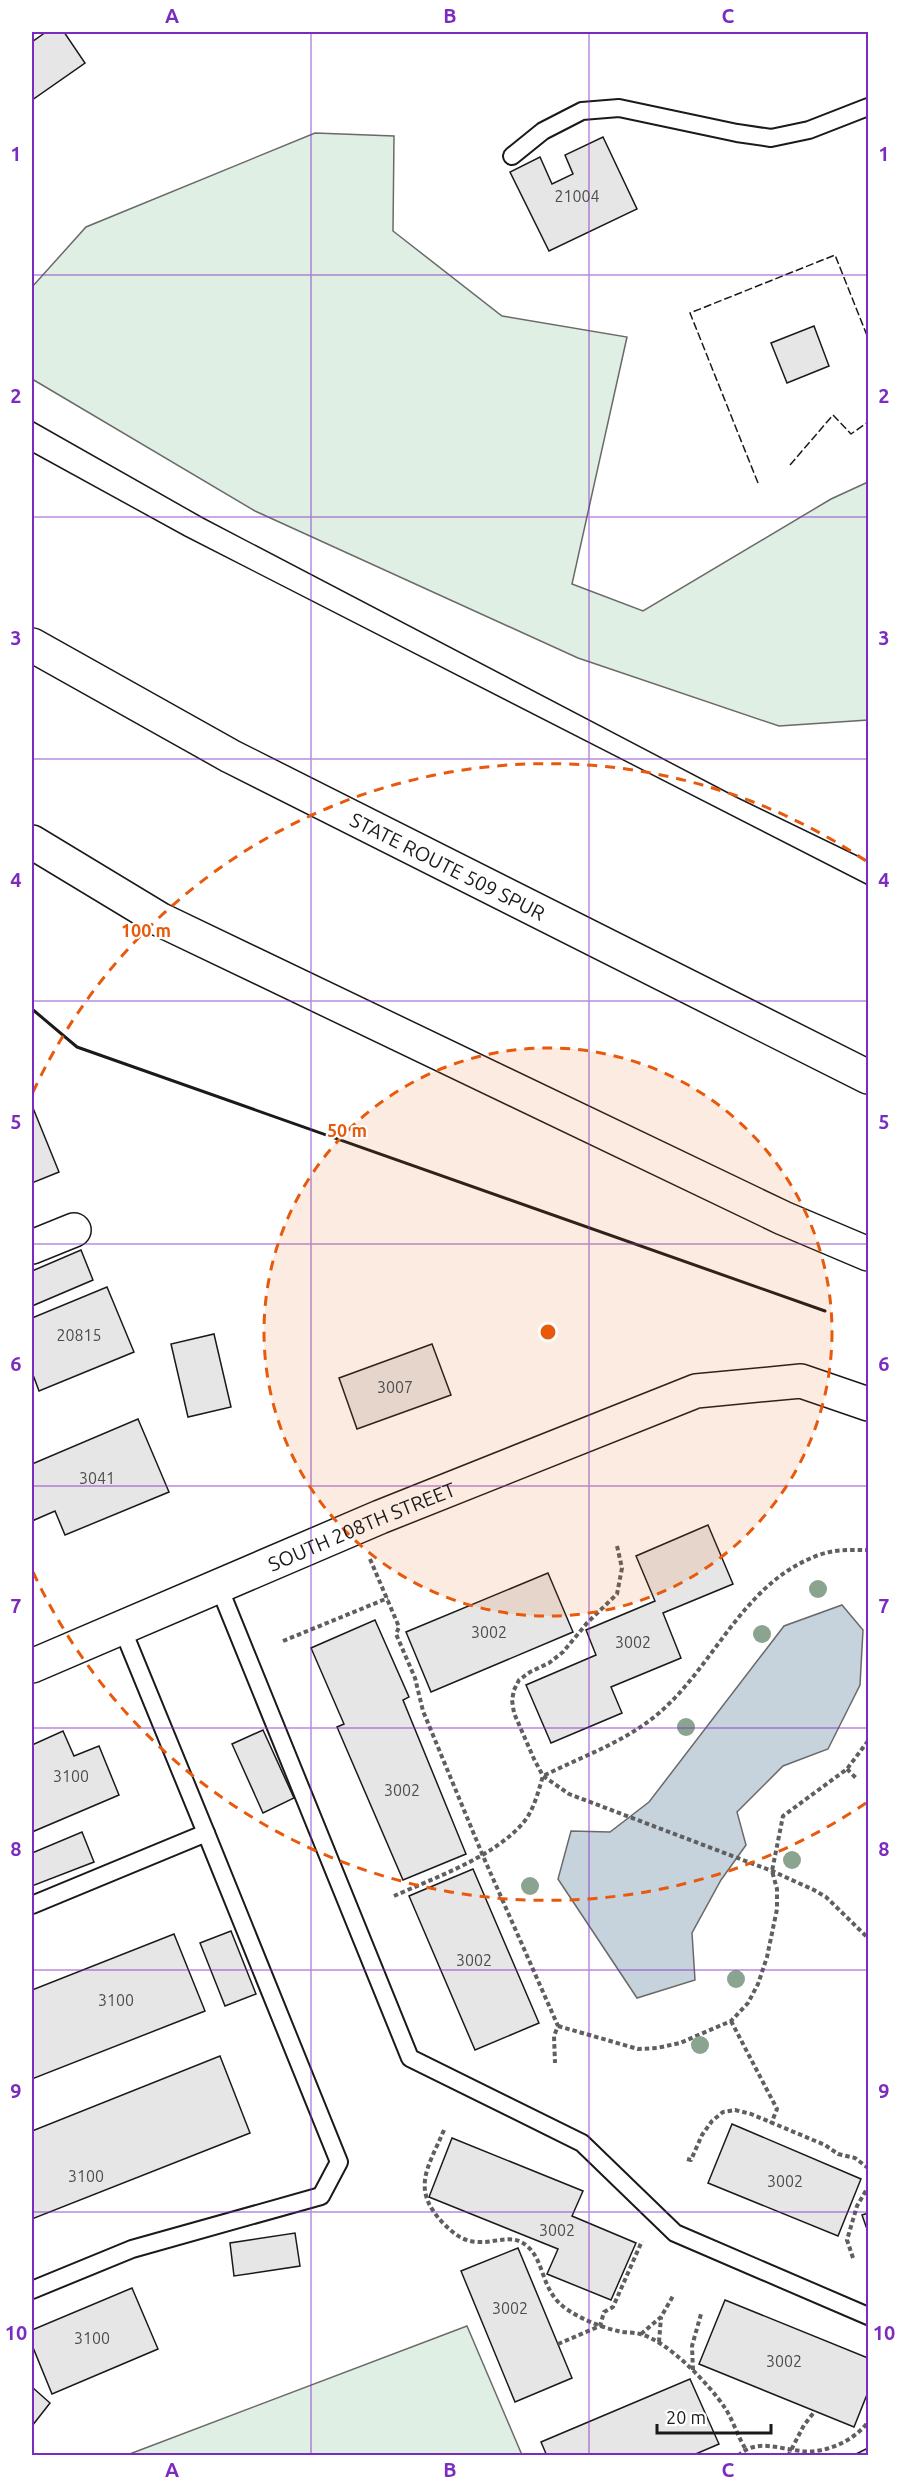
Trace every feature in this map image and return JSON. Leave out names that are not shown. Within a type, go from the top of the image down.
[{"type":"main road","name":"STATE ROUTE 509 SPUR","points":[[32,645],[230,756],[868,1077]]},
{"type":"main road","points":[[32,842],[161,920],[783,1218],[868,1254]]},
{"type":"main road","points":[[32,1247],[74,1230]]},
{"type":"main road","name":"SOUTH 208TH STREET","points":[[32,1666],[381,1517],[696,1391],[801,1381],[868,1404]]},
{"type":"lane","points":[[512,156],[543,131],[582,111],[619,108],[771,138],[809,130],[868,107]]},
{"type":"lane","points":[[219,1587],[410,2058],[582,2143],[675,2233],[868,2316]]},
{"type":"lane","points":[[32,2290],[132,2249],[321,2196],[339,2162],[122,1628]]},
{"type":"lane","points":[[32,1905],[206,1833]]},
{"type":"path","points":[[618,1546],[622,1568],[616,1594],[587,1623],[564,1652],[519,1680],[514,1690],[512,1700],[514,1713],[543,1776],[569,1794],[772,1871],[826,1897],[868,1938]]},
{"type":"path","points":[[394,1896],[483,1856],[523,1823],[533,1805],[543,1776],[616,1742],[636,1731],[660,1712],[694,1675],[740,1612],[774,1580],[820,1554],[868,1550]]},
{"type":"path","points":[[368,1553],[399,1627],[396,1635],[416,1678],[423,1711],[483,1856],[558,2026],[554,2036],[555,2063]]},
{"type":"path","points":[[283,1641],[388,1598]]},
{"type":"path","points":[[558,2026],[638,2049],[680,2043],[731,2020],[748,2003],[758,1984],[767,1957],[777,1909],[777,1889],[772,1871],[783,1816],[847,1769],[868,1741]]},
{"type":"path","points":[[847,1769],[857,1779]]},
{"type":"path","points":[[731,2020],[777,2109],[771,2124]]},
{"type":"path","points":[[687,2159],[691,2160],[702,2135],[712,2121],[723,2112],[735,2110],[752,2114],[825,2145],[838,2154],[855,2158],[868,2168]]},
{"type":"path","points":[[444,2130],[423,2185],[431,2211],[455,2235],[470,2241],[481,2243],[514,2239],[527,2246],[534,2254],[550,2294],[567,2310],[600,2326],[620,2332],[641,2334],[659,2342],[693,2370],[725,2408],[746,2448]]},
{"type":"path","points":[[853,2258],[847,2240],[857,2206],[868,2187]]},
{"type":"path","points":[[600,2326],[604,2312],[613,2307],[642,2245],[642,2238]]},
{"type":"path","points":[[641,2334],[661,2317],[673,2296]]},
{"type":"path","points":[[693,2370],[692,2346],[701,2314]]},
{"type":"path","points":[[659,2342],[661,2317]]},
{"type":"path","points":[[558,2344],[600,2326]]},
{"type":"path","points":[[788,2456],[804,2425],[815,2411]]},
{"type":"path","points":[[738,2456],[746,2448],[768,2446],[821,2450],[853,2437],[868,2422]]},
{"type":"green space","points":[[315,133],[394,136],[393,231],[502,316],[627,337],[572,584],[643,611],[831,499],[868,482],[868,720],[779,726],[578,658],[255,511],[32,379],[32,287],[86,227]]},
{"type":"green space","points":[[467,2326],[522,2455],[127,2455]]},
{"type":"shaded area","points":[[842,1605],[863,1630],[860,1685],[828,1749],[783,1766],[737,1812],[746,1845],[721,1880],[692,1933],[695,1980],[637,1998],[558,1879],[571,1831],[610,1832],[649,1802],[784,1626]]},
{"type":"building","points":[[46,32],[64,32],[85,63],[32,100],[32,42]]},
{"type":"building","points":[[603,137],[637,209],[549,251],[510,172],[540,157],[552,184],[573,174],[565,155]]},
{"type":"building","points":[[814,326],[829,366],[787,383],[771,343]]},
{"type":"building","points":[[32,1108],[59,1172],[32,1183]]},
{"type":"building","points":[[81,1250],[93,1280],[32,1306],[32,1271]]},
{"type":"building","points":[[107,1287],[134,1352],[39,1391],[32,1372],[32,1318]]},
{"type":"building","points":[[214,1334],[231,1407],[188,1417],[171,1344]]},
{"type":"building","points":[[432,1344],[451,1395],[357,1429],[339,1378]]},
{"type":"building","points":[[138,1419],[169,1492],[65,1535],[55,1511],[32,1521],[32,1464]]},
{"type":"building","points":[[708,1525],[733,1584],[663,1613],[681,1658],[611,1687],[622,1713],[551,1743],[526,1685],[596,1655],[586,1630],[655,1601],[636,1556]]},
{"type":"building","points":[[548,1573],[573,1632],[431,1692],[406,1632]]},
{"type":"building","points":[[375,1620],[409,1697],[403,1700],[466,1854],[403,1880],[337,1727],[344,1724],[311,1648]]},
{"type":"building","points":[[263,1730],[294,1798],[263,1813],[232,1744]]},
{"type":"building","points":[[63,1731],[74,1756],[99,1746],[119,1795],[32,1832],[32,1745]]},
{"type":"building","points":[[82,1832],[94,1862],[32,1886],[32,1853]]},
{"type":"building","points":[[473,1869],[539,2023],[475,2050],[409,1896]]},
{"type":"building","points":[[231,1931],[256,1994],[225,2006],[200,1943]]},
{"type":"building","points":[[174,1934],[205,2011],[32,2079],[32,1990]]},
{"type":"building","points":[[220,2056],[250,2133],[32,2219],[32,2131]]},
{"type":"building","points":[[732,2124],[861,2179],[838,2236],[708,2183]]},
{"type":"building","points":[[452,2138],[583,2191],[572,2216],[636,2243],[611,2300],[547,2274],[558,2249],[429,2197]]},
{"type":"building","points":[[868,2213],[868,2232],[862,2215]]},
{"type":"building","points":[[295,2233],[300,2266],[234,2276],[230,2243]]},
{"type":"building","points":[[518,2248],[572,2378],[515,2402],[461,2271]]},
{"type":"building","points":[[132,2288],[158,2349],[52,2394],[32,2345],[32,2330]]},
{"type":"building","points":[[725,2300],[868,2358],[868,2392],[854,2427],[699,2364]]},
{"type":"building","points":[[690,2379],[719,2444],[691,2456],[547,2456],[541,2442]]},
{"type":"building","points":[[32,2387],[50,2403],[32,2426]]},
{"type":"building","points":[[868,2448],[868,2456],[852,2456]]},
{"type":"tram line","points":[[32,421],[203,518],[736,797],[868,861]]},
{"type":"tram line","points":[[32,452],[185,536],[868,885]]},
{"type":"fence","points":[[758,483],[690,313],[835,255],[868,338]]},
{"type":"fence","points":[[790,465],[833,415],[851,434],[868,422]]},
{"type":"wall","points":[[32,1009],[77,1047],[825,1311]]}]
